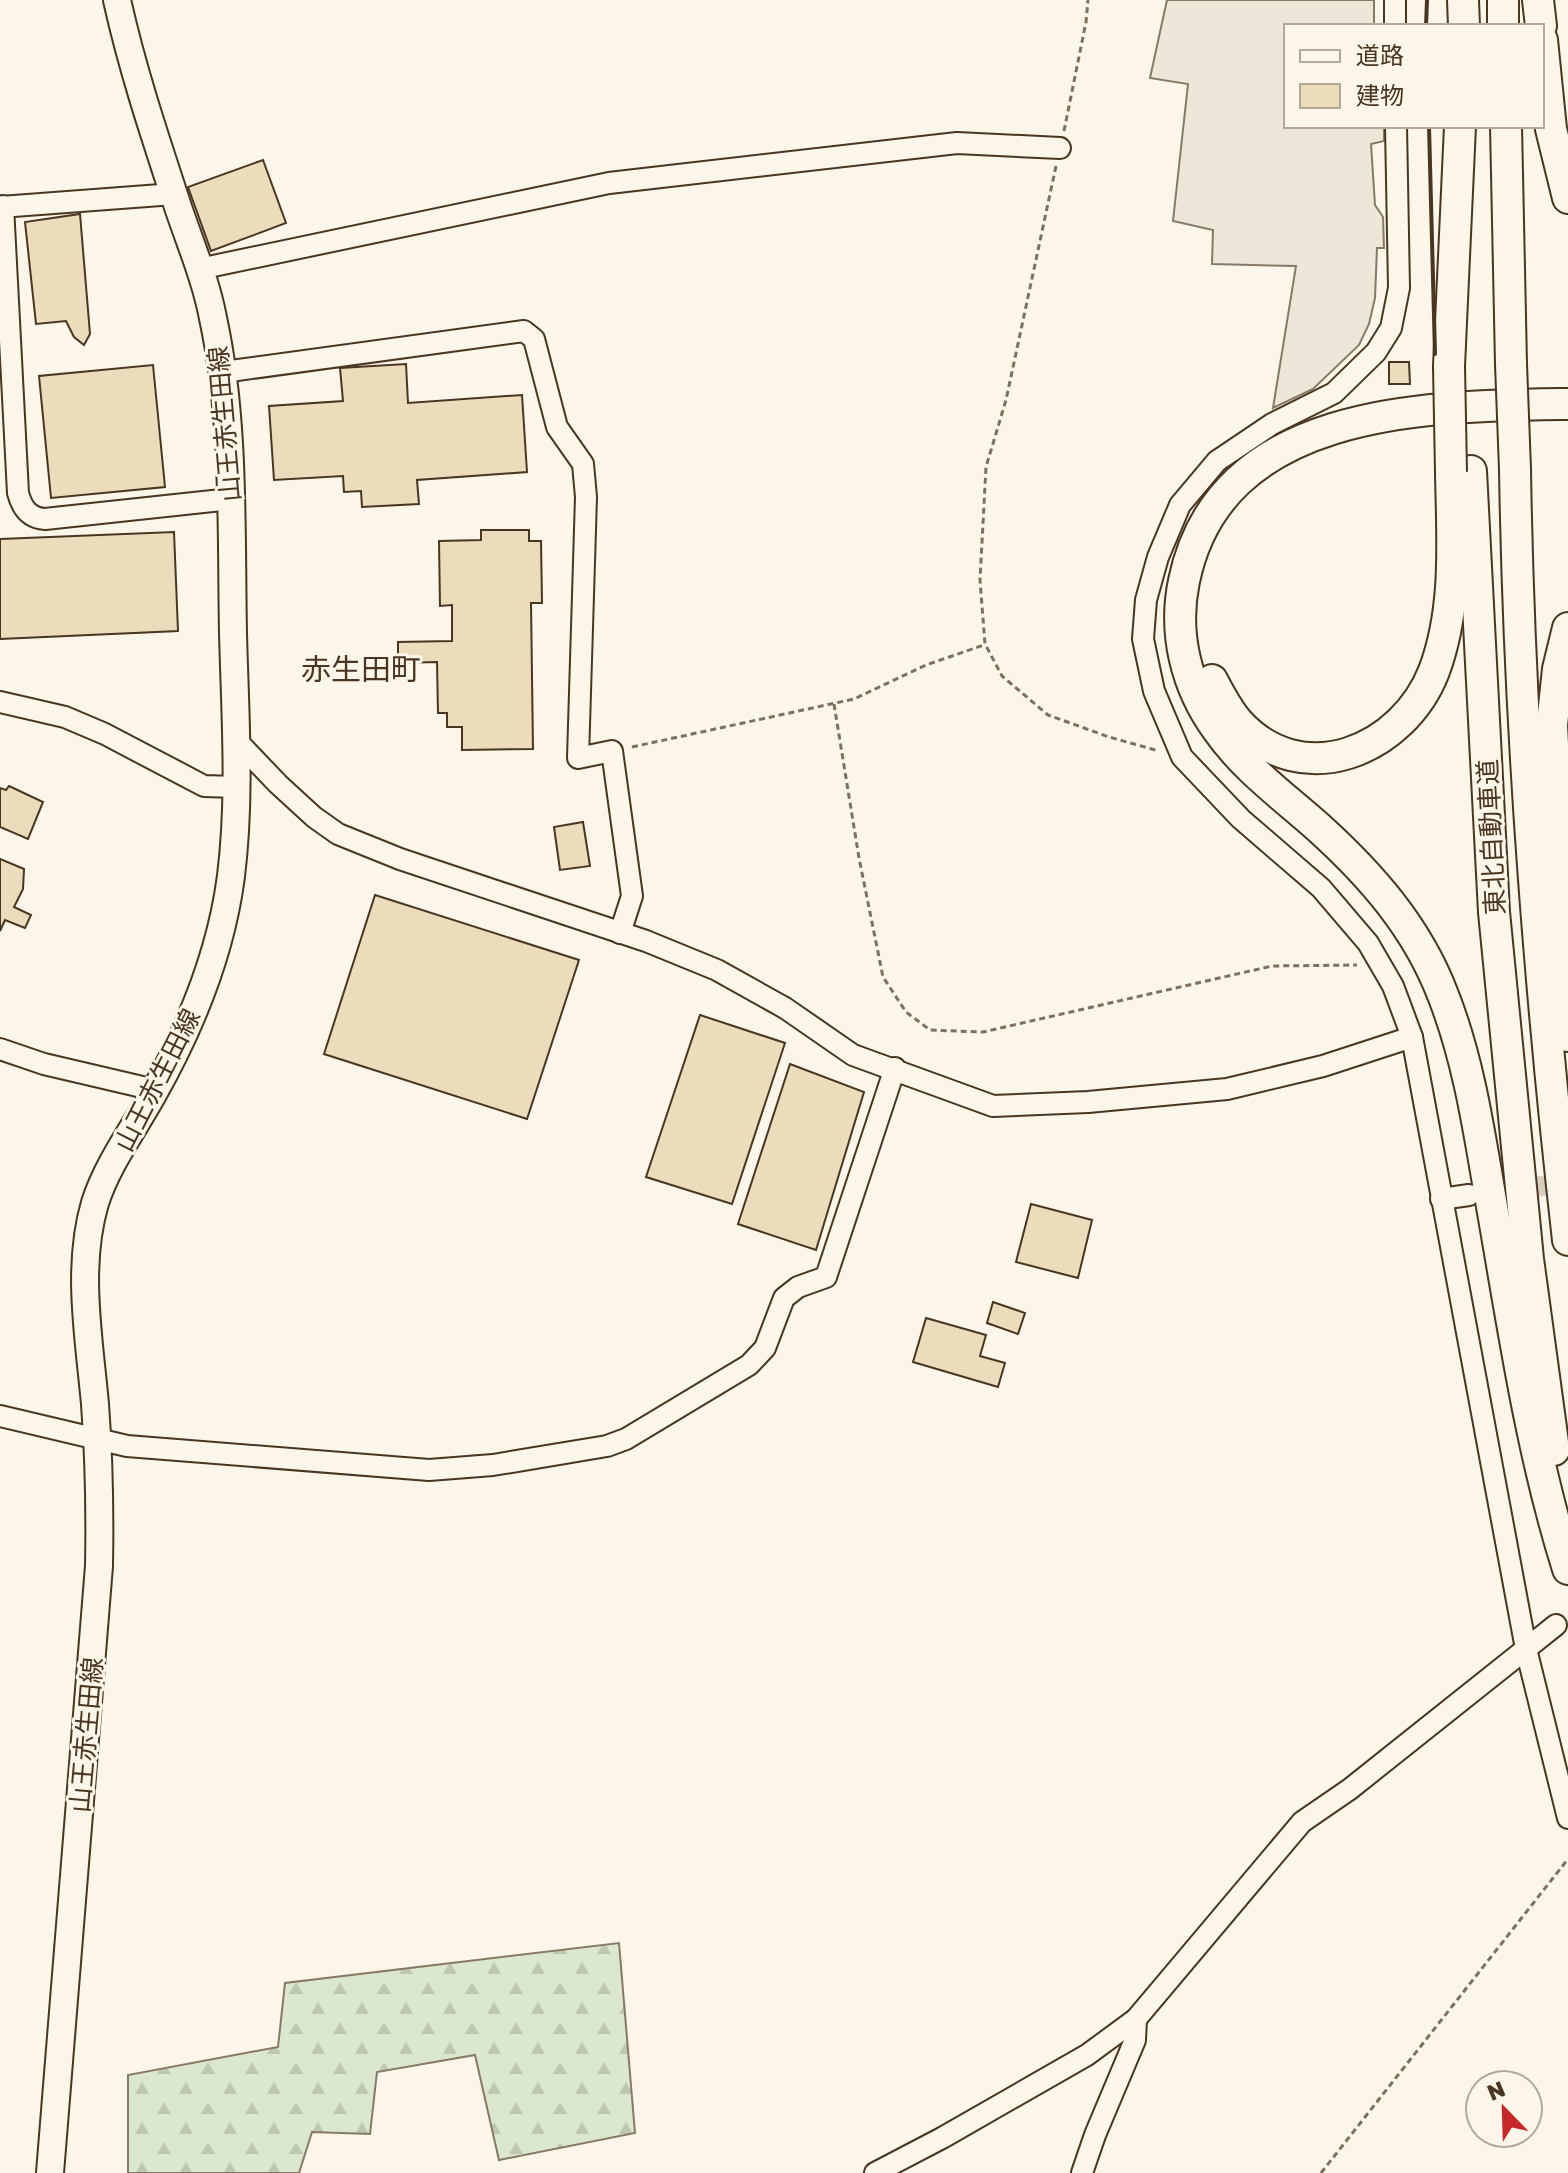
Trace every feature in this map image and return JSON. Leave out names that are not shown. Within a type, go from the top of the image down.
[{"type":"highway","points":[[1463,0],[1464,24]]},
{"type":"highway","points":[[1503,0],[1503,24]]},
{"type":"highway","points":[[1538,0],[1541,24]]},
{"type":"highway","points":[[1544,60],[1551,129],[1568,198]]},
{"type":"highway","name":"東北自動車道","points":[[1462,128],[1458,365],[1461,471],[1494,912],[1530,1275],[1568,1543]]},
{"type":"highway","name":"東北自動車道","points":[[1506,128],[1511,364],[1529,806],[1552,1102],[1568,1240]]},
{"type":"highway","points":[[1568,404],[1407,413],[1341,425],[1286,446],[1243,477],[1206,518],[1186,569],[1179,624],[1188,673],[1216,728],[1237,754],[1382,890],[1425,955],[1442,992],[1467,1070],[1527,1416],[1548,1507],[1568,1569]]},
{"type":"highway","points":[[1461,471],[1451,597],[1445,632],[1433,671],[1420,698],[1400,723],[1359,751],[1330,758],[1304,757],[1280,750],[1257,738],[1239,723],[1223,703],[1202,651],[1199,625],[1200,597],[1212,553],[1233,513],[1252,493],[1275,475],[1301,462],[1362,440],[1434,429],[1568,422]]},
{"type":"highway","points":[[1568,628],[1558,669],[1552,725],[1568,1036]]},
{"type":"main road","name":"山王赤生田線","points":[[50,2173],[96,1611],[101,1507],[85,1265],[88,1231],[107,1175],[155,1090],[199,1000],[216,949],[231,876],[236,787],[231,499],[223,372],[214,318],[131,65],[117,0]]},
{"type":"street","points":[[1395,0],[1395,24]]},
{"type":"street","points":[[1396,128],[1399,288],[1391,328],[1376,352],[1334,393],[1272,424],[1217,461],[1180,505],[1158,557],[1146,600],[1143,639],[1154,691],[1182,757],[1241,819],[1321,888],[1368,943],[1393,986],[1412,1037],[1526,1649],[1568,1818]]},
{"type":"street","points":[[199,269],[609,183],[957,143],[1060,148]]},
{"type":"street","points":[[174,194],[2,206],[21,505],[36,518],[45,519],[231,499]]},
{"type":"street","points":[[223,372],[524,331],[534,339],[557,427],[583,464],[586,497],[578,758],[612,751],[632,896],[620,933]]},
{"type":"street","points":[[0,702],[65,717],[105,734],[204,786],[236,787]]},
{"type":"street","points":[[235,739],[278,784],[338,834],[377,851],[620,933],[717,970],[785,1008],[853,1055],[993,1106],[1088,1102],[1227,1089],[1323,1066],[1412,1037]]},
{"type":"street","points":[[0,1049],[44,1064],[155,1090]]},
{"type":"street","points":[[0,1416],[127,1446],[429,1470],[507,1462],[607,1446],[626,1439],[749,1365],[765,1348],[784,1298],[798,1287],[826,1277],[895,1068]]},
{"type":"street","points":[[1441,1199],[1469,1195]]},
{"type":"street","points":[[875,2173],[1087,2055],[1136,2019],[1302,1822],[1350,1789],[1556,1625]]},
{"type":"street","points":[[1082,2173],[1135,2040],[1136,2019]]},
{"type":"path","points":[[1088,0],[1086,22],[1006,400],[986,467],[980,580],[985,644],[1002,676],[1048,715],[1109,737],[1182,757]]},
{"type":"path","points":[[612,751],[854,699],[926,665],[985,644]]},
{"type":"path","points":[[834,704],[859,858],[883,977],[906,1012],[930,1030],[983,1032],[1272,966],[1381,964]]},
{"type":"path","points":[[1321,2173],[1568,1859]]},
{"type":"green space","points":[[619,1943],[635,2133],[499,2160],[475,2055],[377,2072],[370,2134],[312,2132],[299,2173],[128,2173],[128,2075],[278,2047],[285,1983]]},
{"type":"shaded area","points":[[1167,0],[1374,0],[1374,24],[1284,24],[1284,128],[1384,128],[1384,141],[1371,144],[1375,205],[1383,217],[1384,248],[1377,248],[1375,298],[1369,324],[1359,345],[1313,389],[1273,408],[1296,266],[1212,264],[1213,230],[1173,221],[1188,84],[1150,78]]},
{"type":"building","points":[[263,160],[286,223],[211,251],[188,187]]},
{"type":"building","points":[[80,214],[90,334],[84,345],[74,337],[66,321],[36,324],[25,222]]},
{"type":"building","points":[[1389,362],[1409,362],[1410,384],[1389,384]]},
{"type":"building","points":[[406,364],[408,403],[522,395],[527,472],[417,480],[419,504],[362,507],[361,491],[344,492],[343,476],[274,480],[269,406],[343,401],[340,368]]},
{"type":"building","points":[[153,365],[165,487],[51,498],[39,376]]},
{"type":"building","points":[[481,530],[529,530],[529,541],[541,541],[542,603],[531,603],[533,749],[462,750],[462,727],[447,727],[447,713],[438,713],[437,662],[398,663],[398,642],[452,641],[452,605],[440,606],[439,541],[481,540]]},
{"type":"building","points":[[174,532],[178,631],[0,639],[0,539]]},
{"type":"building","points":[[9,786],[43,802],[28,839],[0,827],[0,788],[6,790]]},
{"type":"building","points":[[583,822],[590,866],[560,870],[554,827]]},
{"type":"building","points":[[0,859],[24,869],[23,889],[14,907],[31,915],[25,928],[5,920],[0,931]]},
{"type":"building","points":[[375,895],[579,960],[527,1119],[324,1054]]},
{"type":"building","points":[[700,1015],[785,1043],[732,1204],[646,1177]]},
{"type":"building","points":[[790,1064],[864,1092],[816,1250],[738,1224]]},
{"type":"building","points":[[1031,1204],[1092,1220],[1078,1278],[1016,1262]]},
{"type":"building","points":[[993,1302],[1025,1313],[1018,1334],[987,1323]]},
{"type":"building","points":[[926,1318],[986,1335],[980,1356],[1005,1363],[998,1387],[913,1362]]},
{"type":"tunnel","points":[[1477,1194],[1568,1183]]},
{"type":"wall","points":[[1426,24],[1427,0]]},
{"type":"wall","points":[[1429,128],[1435,354]]},
{"type":"district","name":"赤生田町","points":[[361,669]]}]
